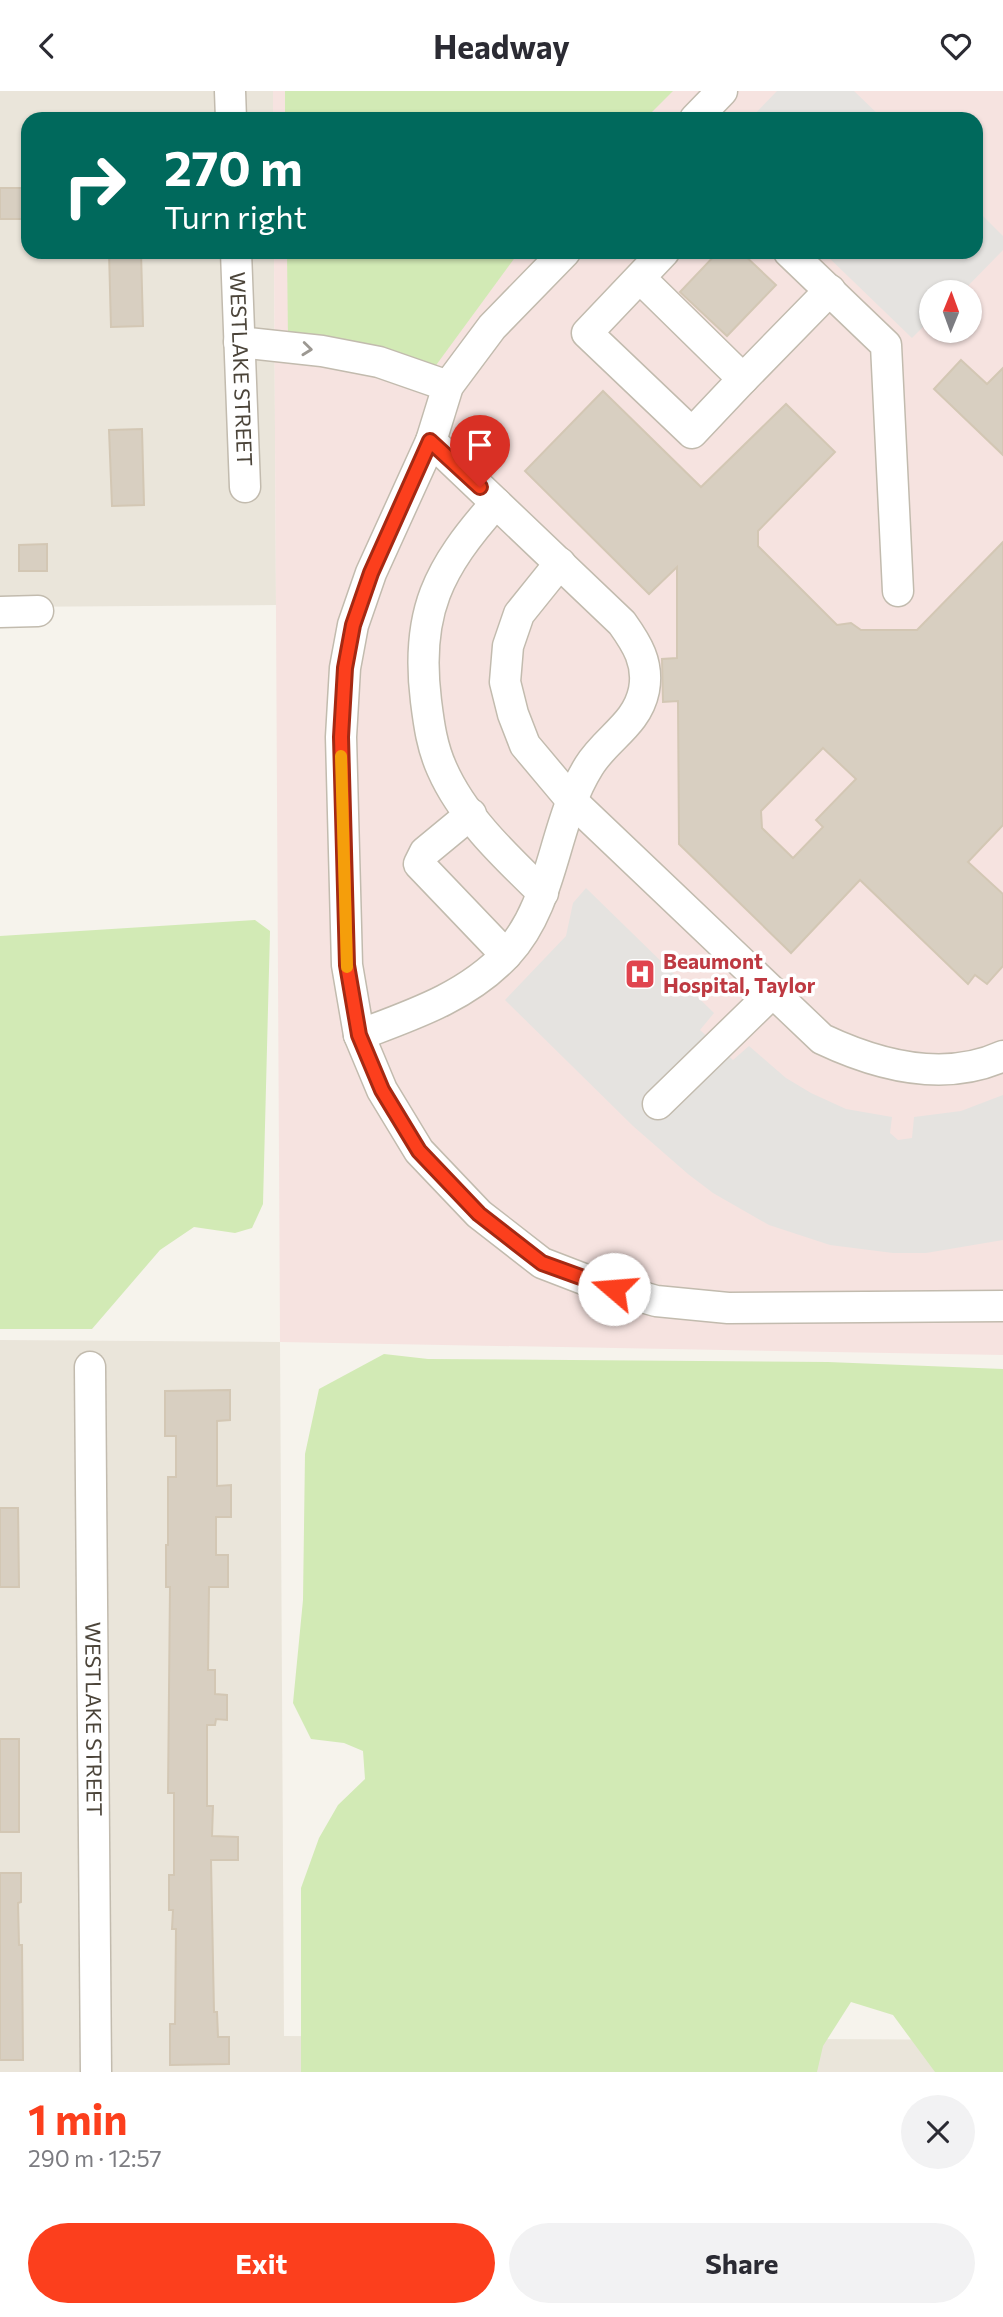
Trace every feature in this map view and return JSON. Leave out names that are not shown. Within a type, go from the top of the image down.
[{"type":"street","points":[[230,91],[231,112]]},
{"type":"street","points":[[702,112],[722,91]]},
{"type":"street","name":"WESTLAKE STREET","points":[[236,259],[245,488]]},
{"type":"street","points":[[558,259],[492,327],[448,386],[430,441],[371,573],[353,625],[345,668],[341,737],[347,965],[359,1035],[382,1090],[419,1151],[479,1214],[542,1263],[594,1283],[656,1301],[728,1308],[1003,1306]]},
{"type":"street","points":[[658,259],[587,333],[692,433],[830,290]]},
{"type":"street","points":[[797,259],[886,345],[898,591]]},
{"type":"street","points":[[640,278],[743,379]]},
{"type":"street","points":[[239,342],[322,351],[379,362],[448,386]]},
{"type":"street","points":[[359,1035],[465,990],[506,955],[527,928],[543,893],[572,801],[590,765],[634,717],[644,691],[646,666],[636,641],[622,623],[430,441]]},
{"type":"street","points":[[496,503],[450,563],[431,603],[422,642],[430,733],[442,770],[471,814],[503,855],[543,893]]},
{"type":"street","points":[[560,563],[519,614],[508,646],[505,682],[513,715],[525,745],[572,801],[771,994],[822,1039],[860,1057],[904,1068],[947,1069],[1003,1056]]},
{"type":"street","points":[[0,611],[38,611]]},
{"type":"street","points":[[471,814],[425,852],[419,864],[506,955]]},
{"type":"street","points":[[658,1104],[771,994]]},
{"type":"street","name":"WESTLAKE STREET","points":[[90,1367],[96,2072]]},
{"type":"shaded area","points":[[0,91],[273,91],[273,112],[21,112],[21,259],[274,259],[276,605],[0,607]]},
{"type":"shaded area","name":"Beaumont Hospital, Taylor","points":[[273,91],[1003,91],[1003,1355],[280,1342],[274,259],[983,259],[983,112],[273,112]]},
{"type":"shaded area","points":[[777,91],[854,91],[876,112],[757,112]]},
{"type":"shaded area","points":[[983,216],[1003,236],[1003,250],[974,280],[919,280],[919,331],[912,338],[830,259],[983,259]]},
{"type":"shaded area","points":[[586,888],[714,1013],[700,1030],[733,1060],[749,1046],[786,1078],[811,1093],[846,1109],[892,1117],[890,1133],[898,1140],[912,1138],[914,1117],[961,1111],[1003,1095],[1003,1240],[926,1253],[893,1253],[830,1245],[769,1225],[713,1193],[688,1174],[633,1126],[505,1000],[566,936],[573,903]]},
{"type":"shaded area","points":[[0,1340],[280,1342],[284,2036],[1003,2040],[1003,2072],[0,2072]]},
{"type":"green space","points":[[285,91],[673,91],[652,112],[285,112]]},
{"type":"green space","points":[[287,259],[514,259],[434,368],[288,340]]},
{"type":"green space","points":[[255,920],[270,931],[263,1204],[252,1228],[235,1233],[194,1227],[160,1250],[92,1329],[0,1329],[0,936]]},
{"type":"green space","points":[[384,1354],[428,1359],[828,1362],[1003,1369],[1003,2072],[935,2072],[893,2015],[851,2002],[823,2046],[817,2072],[301,2072],[301,1888],[319,1838],[338,1805],[365,1779],[363,1751],[344,1743],[311,1739],[293,1703],[303,1600],[305,1454],[319,1389]]},
{"type":"building","points":[[0,188],[21,188],[21,219],[0,219]]},
{"type":"building","points":[[109,259],[141,259],[143,326],[111,327]]},
{"type":"building","points":[[711,259],[748,259],[776,285],[727,336],[680,292]]},
{"type":"building","points":[[961,360],[987,384],[1003,368],[1003,455],[934,389]]},
{"type":"building","points":[[603,391],[701,487],[786,404],[835,452],[758,531],[758,546],[837,625],[851,623],[861,630],[917,630],[1003,542],[1003,825],[968,862],[1003,894],[1003,966],[987,984],[975,975],[968,984],[860,880],[791,953],[679,844],[678,701],[663,702],[662,659],[677,658],[677,567],[649,594],[525,471]],"holes":[[[823,748],[856,779],[816,820],[823,827],[793,858],[762,828],[761,811]]]},
{"type":"building","points":[[142,429],[144,505],[112,506],[109,430]]},
{"type":"building","points":[[47,544],[47,571],[19,571],[19,545]]},
{"type":"building","points":[[230,1390],[230,1420],[217,1421],[217,1486],[231,1485],[231,1517],[216,1517],[216,1555],[228,1555],[228,1587],[209,1587],[208,1670],[215,1670],[215,1694],[227,1695],[227,1720],[216,1719],[215,1725],[207,1725],[207,1806],[213,1806],[212,1836],[238,1837],[238,1860],[211,1860],[214,2012],[217,2012],[218,2037],[229,2037],[229,2064],[170,2065],[170,2024],[175,2024],[176,1929],[172,1929],[173,1910],[169,1910],[169,1875],[174,1875],[174,1793],[168,1793],[170,1587],[166,1587],[166,1545],[168,1477],[176,1477],[176,1436],[165,1436],[165,1391]]},
{"type":"building","points":[[0,1508],[18,1508],[19,1587],[0,1587]]},
{"type":"building","points":[[0,1739],[19,1739],[19,1832],[0,1832]]},
{"type":"building","points":[[0,1873],[21,1873],[21,1902],[18,1903],[19,1945],[22,1945],[23,2060],[0,2060]]},
{"type":"slow traffic","points":[[341,756],[347,967]]},
{"type":"place","name":"Beaumont Hospital, Taylor","points":[[640,974]]},
{"type":"route","points":[[480,487],[430,441],[371,573],[353,625],[345,668],[341,737],[347,965],[359,1035],[382,1090],[419,1151],[479,1214],[542,1263],[614,1289]]}]
